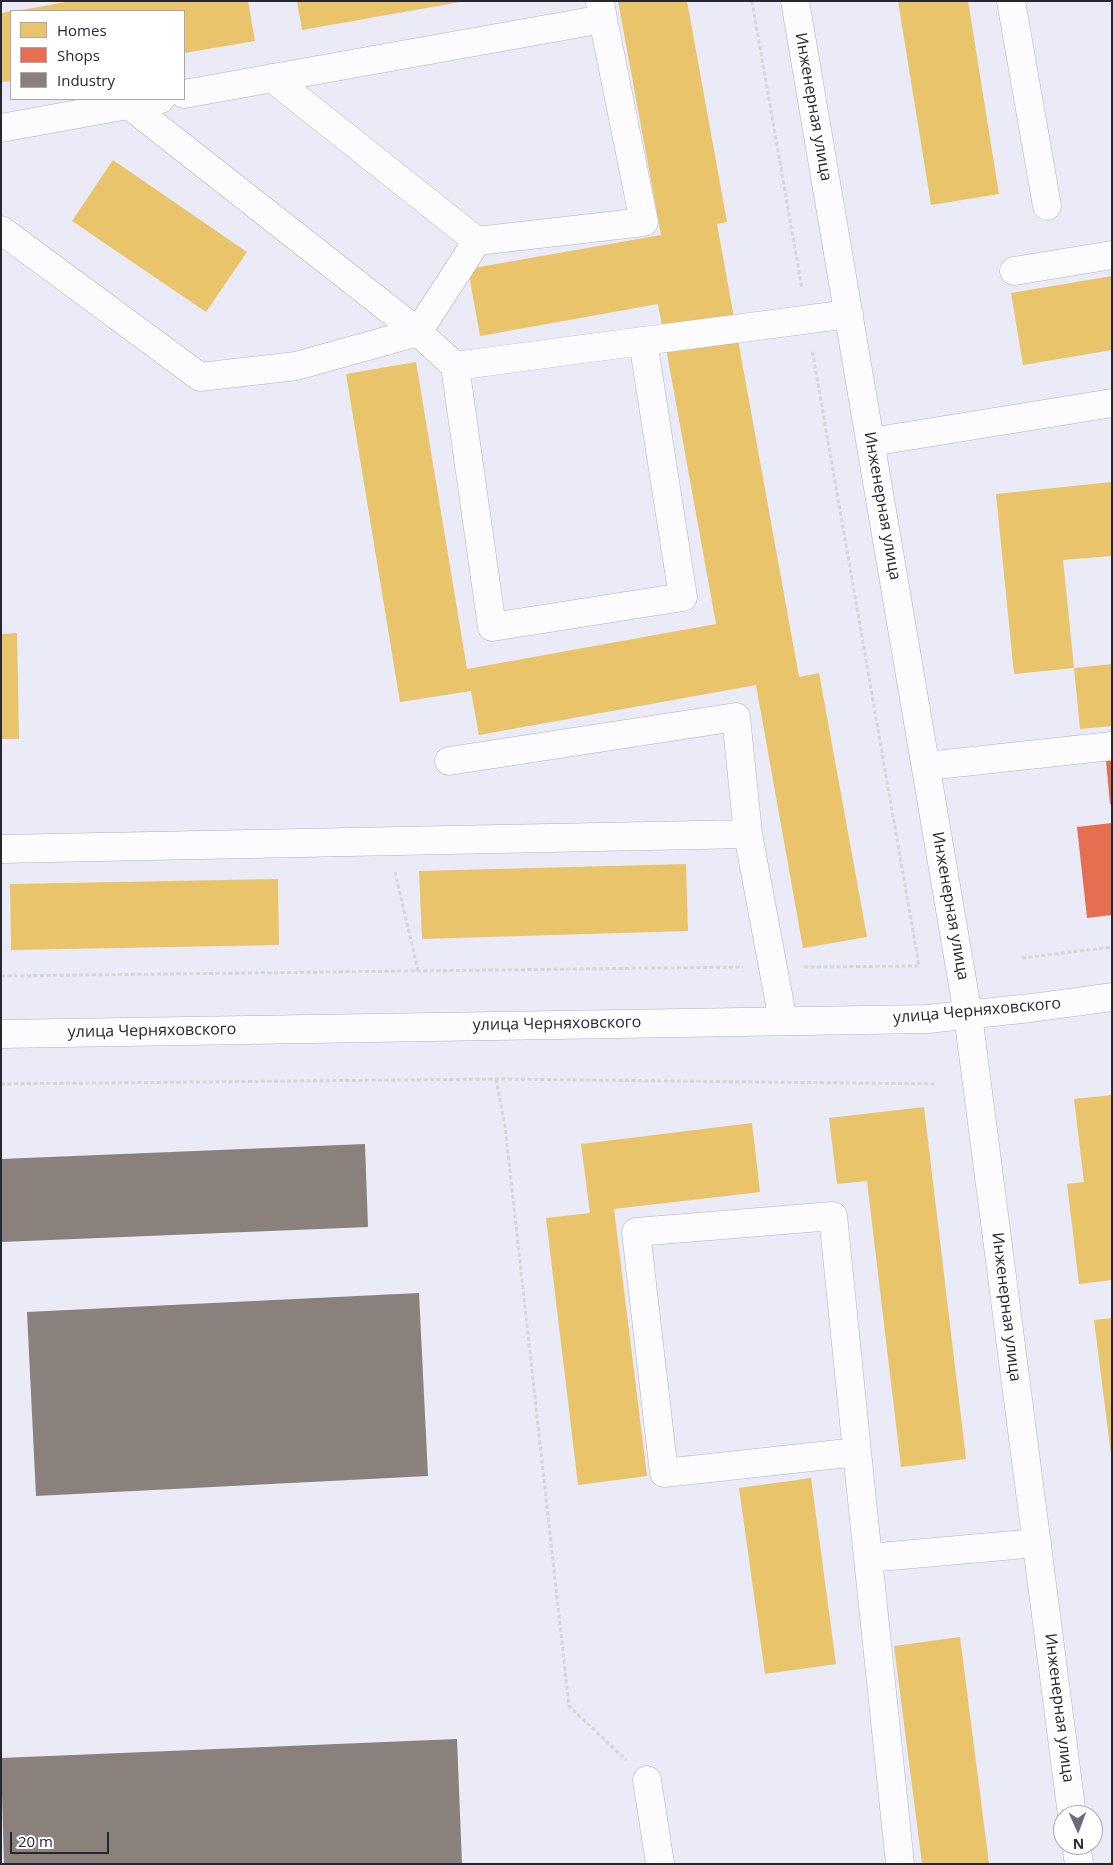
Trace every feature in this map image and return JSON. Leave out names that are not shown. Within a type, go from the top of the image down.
[{"type":"street","name":"Инженерная улица","points":[[795,1],[968,1015],[1071,1805]]},
{"type":"street","points":[[1011,1],[1047,206]]},
{"type":"street","points":[[185,94],[272,78],[601,10],[644,222],[478,241],[272,78]]},
{"type":"street","points":[[1,128],[156,100]]},
{"type":"street","points":[[129,105],[418,332],[455,366],[492,626],[683,597],[644,341]]},
{"type":"street","points":[[1,230],[200,377],[296,366],[418,332],[478,241]]},
{"type":"street","points":[[1014,271],[1112,255]]},
{"type":"street","points":[[455,366],[849,314]]},
{"type":"street","points":[[871,442],[1112,403]]},
{"type":"street","points":[[449,760],[736,717],[748,834],[783,1021]]},
{"type":"street","points":[[926,766],[1112,746]]},
{"type":"street","points":[[1,849],[748,834]]},
{"type":"street","name":"улица Черняховского","points":[[1,1034],[927,1019],[1112,997]]},
{"type":"street","points":[[858,1452],[664,1473],[636,1232],[833,1216],[858,1452],[900,1864]]},
{"type":"street","points":[[868,1558],[1037,1543]]},
{"type":"street","points":[[647,1780],[660,1864]]},
{"type":"path","points":[[1,976],[919,966],[752,1]]},
{"type":"path","points":[[388,841],[418,971]]},
{"type":"path","points":[[1022,958],[1112,947]]},
{"type":"path","points":[[496,1079],[505,1126],[569,1706],[647,1780]]},
{"type":"path","points":[[1,1084],[496,1079],[937,1084]]},
{"type":"building: Homes","points":[[71,1],[248,1],[255,41],[185,53],[185,10],[22,10]]},
{"type":"building: Homes","points":[[297,1],[460,1],[460,2],[302,30]]},
{"type":"building: Homes","points":[[618,1],[687,1],[727,222],[717,224],[799,677],[819,673],[867,937],[803,948],[756,685],[479,735],[471,691],[400,702],[346,374],[416,362],[467,669],[716,624],[658,304],[480,336],[468,269],[661,235]]},
{"type":"building: Homes","points":[[898,1],[968,1],[999,194],[931,205]]},
{"type":"building: Homes","points":[[10,11],[10,81],[1,82],[1,13]]},
{"type":"building: Homes","points":[[113,160],[247,252],[206,312],[72,221]]},
{"type":"building: Homes","points":[[1112,276],[1112,350],[1023,365],[1011,293]]},
{"type":"building: Homes","points":[[1112,482],[1112,556],[1063,560],[1074,668],[1014,674],[996,494]]},
{"type":"building: Homes","points":[[17,633],[19,739],[1,739],[1,634]]},
{"type":"building: Homes","points":[[1112,664],[1112,726],[1080,729],[1074,668]]},
{"type":"building: Homes","points":[[686,864],[688,931],[422,939],[419,871]]},
{"type":"building: Homes","points":[[278,879],[279,945],[11,950],[10,884]]},
{"type":"building: Homes","points":[[1112,1095],[1112,1280],[1079,1284],[1067,1184],[1084,1182],[1074,1099]]},
{"type":"building: Homes","points":[[924,1107],[966,1459],[901,1467],[867,1181],[837,1184],[829,1118]]},
{"type":"building: Homes","points":[[752,1123],[760,1192],[614,1209],[647,1476],[578,1485],[546,1218],[590,1213],[581,1144]]},
{"type":"building: Homes","points":[[1112,1318],[1112,1454],[1111,1454],[1094,1320]]},
{"type":"building: Homes","points":[[811,1478],[836,1664],[765,1674],[739,1488]]},
{"type":"building: Homes","points":[[960,1637],[989,1864],[922,1864],[894,1646]]},
{"type":"building: Shops","points":[[1112,760],[1112,804],[1110,804],[1106,761]]},
{"type":"building: Shops","points":[[1112,823],[1112,915],[1087,918],[1077,827]]},
{"type":"building: Industry","points":[[365,1144],[368,1227],[1,1242],[1,1159]]},
{"type":"building: Industry","points":[[419,1293],[428,1476],[36,1496],[27,1312]]},
{"type":"building: Industry","points":[[457,1739],[462,1864],[4,1864],[1,1758]]}]
